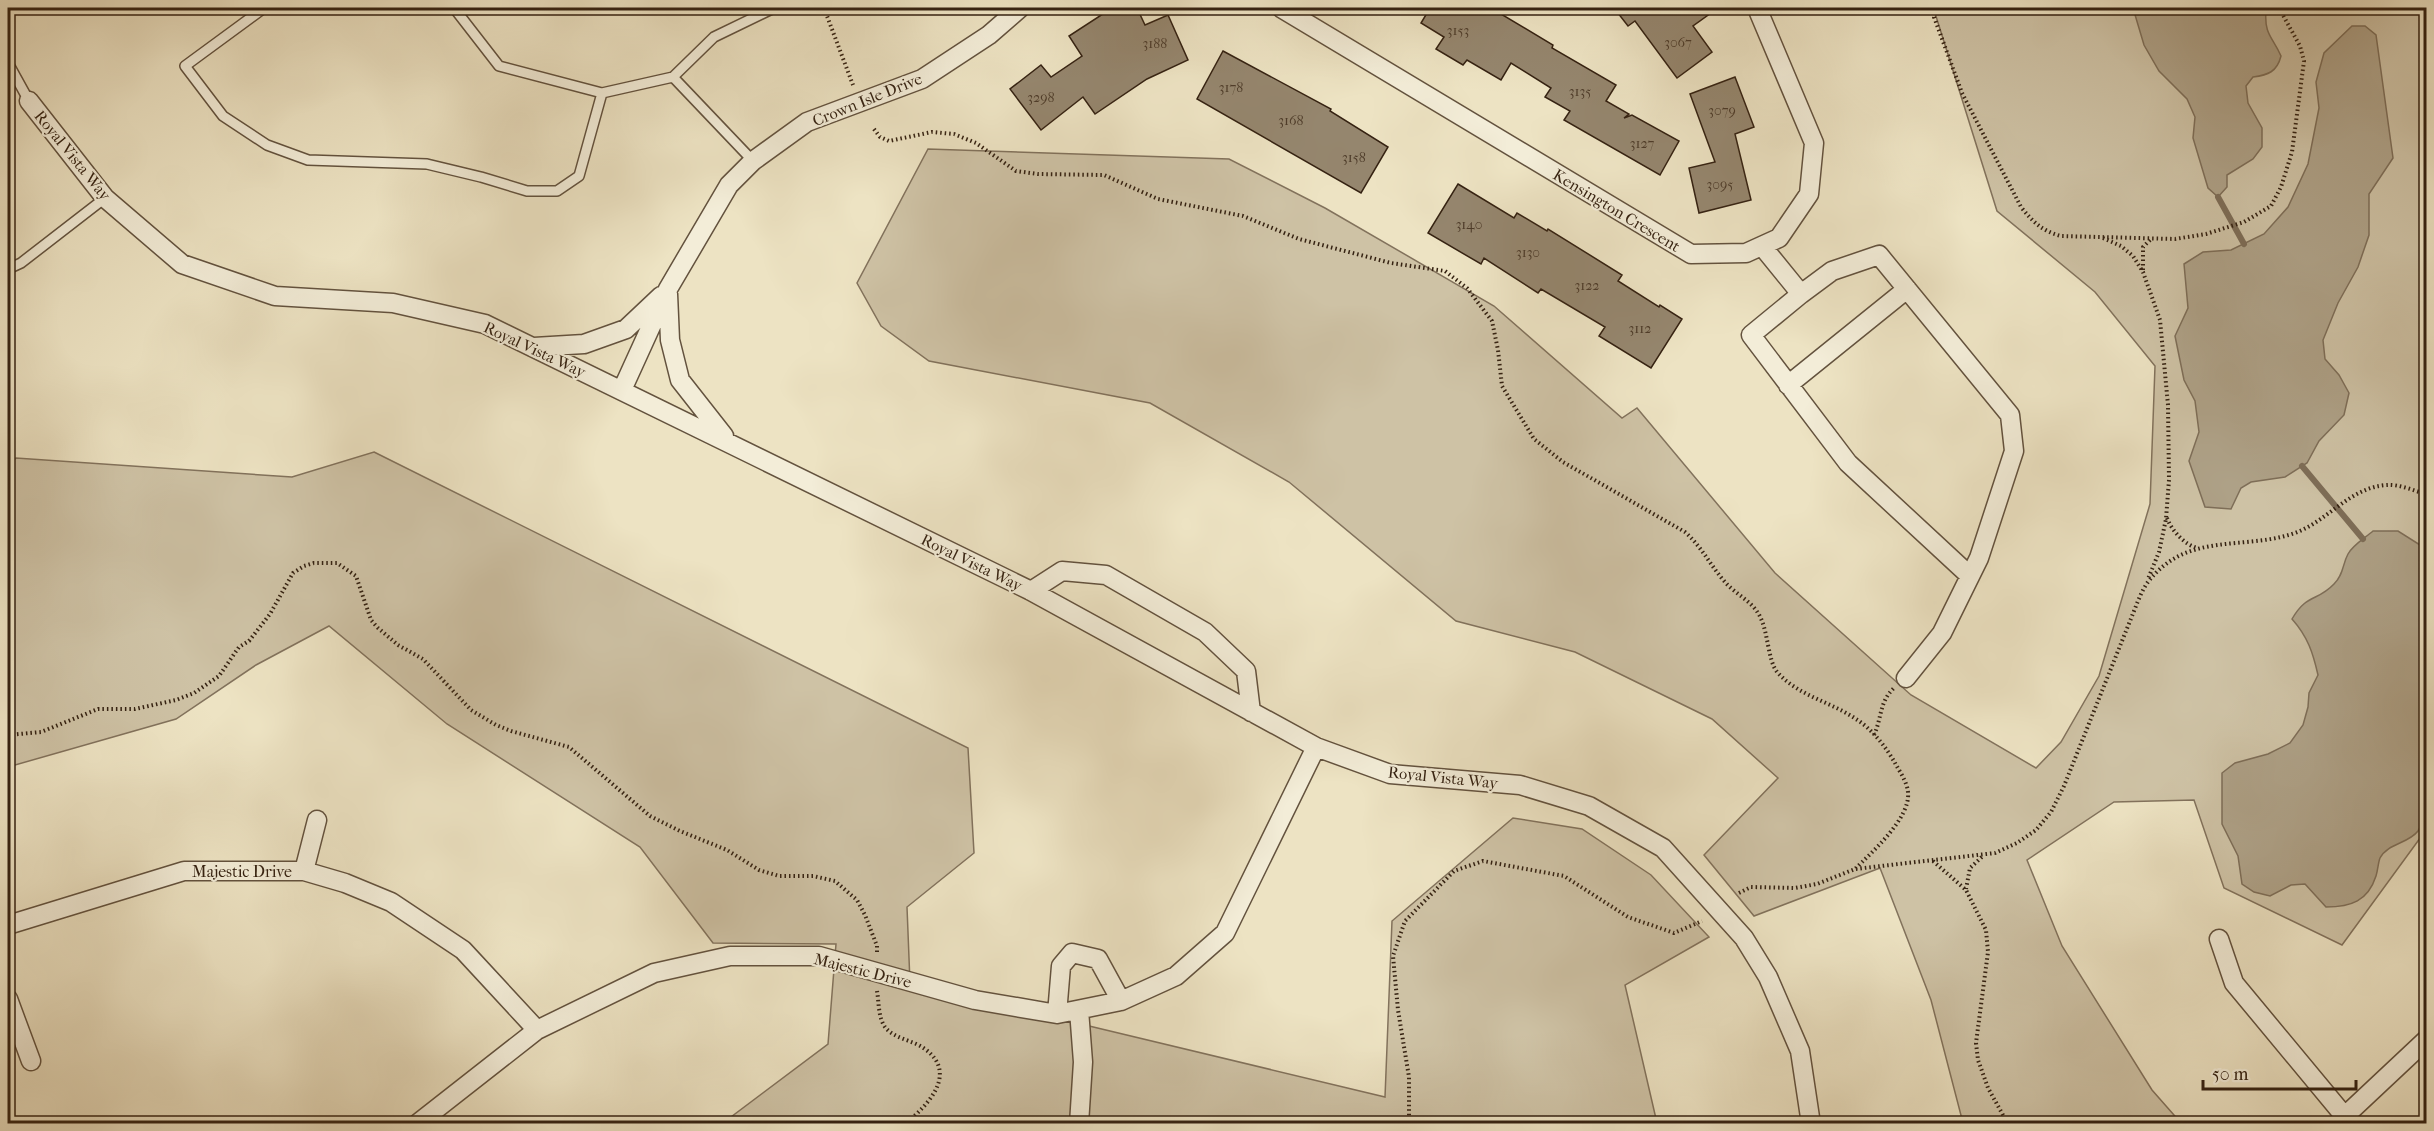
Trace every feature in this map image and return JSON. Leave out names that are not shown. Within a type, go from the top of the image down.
[{"type":"street","name":"Crown Isle Drive","points":[[622,390],[668,289],[729,185],[753,162],[807,122],[922,79],[989,36],[1020,8]]},
{"type":"street","name":"Kensington Crescent","points":[[1281,8],[1691,254],[1746,254],[1779,238],[1809,194],[1814,143],[1757,8]]},
{"type":"street","name":"Royal Vista Way","points":[[30,101],[105,198],[182,264],[275,296],[393,303],[485,324],[1031,591],[1316,747],[1390,774],[1520,785],[1589,806],[1663,848],[1744,938],[1768,977],[1800,1051],[1811,1124]]},
{"type":"street","points":[[1762,246],[1801,294]]},
{"type":"street","points":[[1906,678],[1942,633],[1979,558],[2014,451],[2010,415],[1879,255],[1832,271],[1750,335],[1848,463],[1970,576]]},
{"type":"street","points":[[532,347],[584,344],[626,329],[668,289]]},
{"type":"street","points":[[668,289],[670,340],[680,380],[728,441]]},
{"type":"street","points":[[1788,385],[1907,289]]},
{"type":"street","points":[[1031,591],[1062,571],[1106,575],[1205,632],[1246,671],[1251,712]]},
{"type":"street","name":"Majestic Drive","points":[[417,1124],[537,1030],[654,973],[730,956],[819,956],[975,1000],[1057,1014],[1120,1001],[1176,976],[1224,933],[1316,747]]},
{"type":"street","points":[[304,871],[317,820]]},
{"type":"street","name":"Majestic Drive","points":[[8,925],[184,871],[304,871],[345,883],[391,902],[463,950],[537,1030]]},
{"type":"street","points":[[2219,939],[2234,983],[2348,1120],[2427,1040]]},
{"type":"street","points":[[1057,1014],[1061,966],[1072,952],[1098,959],[1120,1001]]},
{"type":"street","points":[[8,999],[31,1061]]},
{"type":"street","points":[[1079,1010],[1083,1062],[1080,1124]]},
{"type":"lane","points":[[264,8],[185,66],[223,116],[267,145],[308,160],[427,164],[527,191],[557,191],[579,176],[602,93]]},
{"type":"lane","points":[[454,8],[499,66],[602,93],[673,77],[714,37],[774,8]]},
{"type":"lane","points":[[8,63],[30,101]]},
{"type":"lane","points":[[673,77],[753,162]]},
{"type":"lane","points":[[8,269],[21,263],[105,198]]},
{"type":"path","points":[[824,8],[855,88]]},
{"type":"path","points":[[1935,8],[1934,17],[1962,93],[2021,207],[2032,221],[2045,231],[2061,236],[2152,238],[2175,238],[2213,232],[2244,222],[2271,206],[2281,187],[2292,152],[2304,60],[2300,46],[2278,8]]},
{"type":"path","points":[[874,129],[880,137],[889,141],[932,132],[954,134],[976,143],[1016,171],[1038,174],[1104,175],[1158,200],[1243,216],[1299,239],[1392,263],[1445,271],[1467,288],[1492,321],[1502,386],[1534,439],[1563,462],[1685,532],[1698,543],[1727,585],[1758,612],[1769,644],[1771,660],[1777,672],[1809,695],[1856,719],[1890,753],[1902,775],[1908,793],[1904,810],[1892,829],[1855,869]]},
{"type":"path","points":[[1739,894],[1751,887],[1795,888],[1817,884],[1855,869],[1995,853],[2017,843],[2036,830],[2051,812],[2064,786],[2147,583],[2159,552],[2166,516],[2169,480],[2168,405],[2160,320],[2143,272],[2133,256],[2121,246],[2101,237]]},
{"type":"path","points":[[2143,272],[2143,247],[2152,238]]},
{"type":"path","points":[[2147,583],[2164,566],[2184,553],[2198,548],[2295,533],[2369,488],[2389,484],[2427,494]]},
{"type":"path","points":[[2166,516],[2177,534],[2191,546],[2198,548]]},
{"type":"path","points":[[8,735],[41,732],[98,709],[135,709],[176,700],[194,693],[219,676],[238,647],[249,641],[270,614],[293,573],[314,563],[337,563],[356,576],[371,620],[378,628],[398,645],[423,659],[471,710],[511,731],[569,747],[650,816],[727,850],[759,870],[779,876],[813,876],[836,880],[857,900],[866,915],[877,946],[877,956]]},
{"type":"path","points":[[1874,735],[1878,728],[1879,712],[1886,696],[1906,678]]},
{"type":"path","points":[[1966,890],[1970,868],[1985,854]]},
{"type":"path","points":[[1931,860],[1966,890],[1986,930],[1988,952],[1976,1043],[1978,1060],[1988,1088],[2008,1124]]},
{"type":"path","points":[[1407,1124],[1409,1077],[1398,1010],[1393,956],[1405,921],[1454,871],[1483,861],[1564,876],[1628,917],[1674,933],[1702,921]]},
{"type":"path","points":[[877,990],[880,1017],[884,1026],[892,1034],[926,1049],[935,1059],[939,1072],[940,1081],[936,1092],[905,1124]]},
{"type":"shaded area","points":[[1937,8],[2426,8],[2426,830],[2342,945],[2224,888],[2194,800],[2114,802],[2027,860],[2062,946],[2152,1090],[2181,1123],[1963,1123],[1931,1000],[1880,868],[1754,916],[1704,855],[1778,778],[1712,719],[1575,652],[1456,621],[1289,482],[1150,403],[929,361],[881,326],[857,283],[928,149],[1229,159],[1325,208],[1494,306],[1622,418],[1637,408],[1775,573],[1911,695],[2036,768],[2061,742],[2099,676],[2150,504],[2155,366],[2095,292],[1997,211],[1935,13]]},
{"type":"shaded area","points":[[2133,8],[2263,8],[2266,11],[2268,31],[2281,56],[2274,69],[2267,74],[2253,77],[2246,86],[2248,103],[2262,128],[2262,147],[2253,159],[2227,175],[2227,187],[2218,197],[2208,188],[2193,138],[2195,117],[2187,99],[2159,71],[2144,45]]},
{"type":"shaded area","points":[[2352,26],[2365,26],[2376,35],[2393,158],[2369,194],[2369,235],[2358,267],[2338,303],[2323,340],[2325,359],[2339,375],[2349,393],[2344,415],[2319,441],[2307,463],[2285,477],[2251,482],[2241,488],[2231,509],[2205,507],[2189,461],[2199,432],[2195,401],[2184,380],[2175,336],[2188,308],[2184,264],[2203,252],[2231,250],[2264,234],[2288,207],[2308,164],[2319,108],[2316,82],[2324,53]]},
{"type":"shaded area","points":[[374,452],[968,748],[974,853],[907,907],[910,983],[1385,1097],[1392,921],[1513,818],[1582,829],[1651,875],[1709,937],[1625,985],[1657,1123],[723,1123],[828,1044],[836,944],[713,943],[640,847],[447,724],[329,626],[256,665],[176,719],[8,767],[8,466],[16,458],[292,477]]},
{"type":"shaded area","points":[[2373,531],[2398,531],[2420,545],[2426,546],[2426,809],[2418,831],[2409,839],[2384,853],[2379,860],[2373,885],[2363,897],[2351,904],[2326,907],[2305,884],[2291,885],[2270,896],[2254,892],[2242,884],[2238,856],[2222,824],[2222,773],[2235,763],[2268,754],[2290,743],[2303,725],[2309,693],[2318,675],[2309,646],[2292,619],[2302,605],[2334,584],[2340,577],[2350,551]]},
{"type":"building","points":[[1112,8],[1137,8],[1145,25],[1168,15],[1188,60],[1147,79],[1095,114],[1083,97],[1041,130],[1010,89],[1041,65],[1051,77],[1082,56],[1069,36]]},
{"type":"building","points":[[1430,8],[1491,8],[1553,45],[1552,48],[1616,85],[1606,101],[1629,114],[1624,118],[1632,115],[1679,141],[1660,175],[1564,120],[1570,111],[1545,97],[1551,88],[1511,63],[1501,80],[1467,60],[1463,65],[1436,49],[1444,37],[1421,23]]},
{"type":"building","points":[[1614,8],[1718,8],[1693,26],[1712,52],[1677,78],[1635,21],[1628,26]]},
{"type":"building","points":[[1223,51],[1331,109],[1330,111],[1388,147],[1361,193],[1197,99]]},
{"type":"building","points":[[1735,77],[1754,127],[1735,134],[1751,200],[1699,213],[1689,168],[1715,162],[1690,94]]},
{"type":"building","points":[[1458,184],[1514,218],[1517,213],[1547,231],[1548,229],[1622,275],[1618,281],[1682,319],[1651,368],[1599,336],[1605,327],[1541,289],[1538,293],[1484,258],[1481,264],[1428,233]]},
{"type":"waterway","points":[[2218,197],[2244,244]]},
{"type":"waterway","points":[[2302,466],[2363,539]]}]
